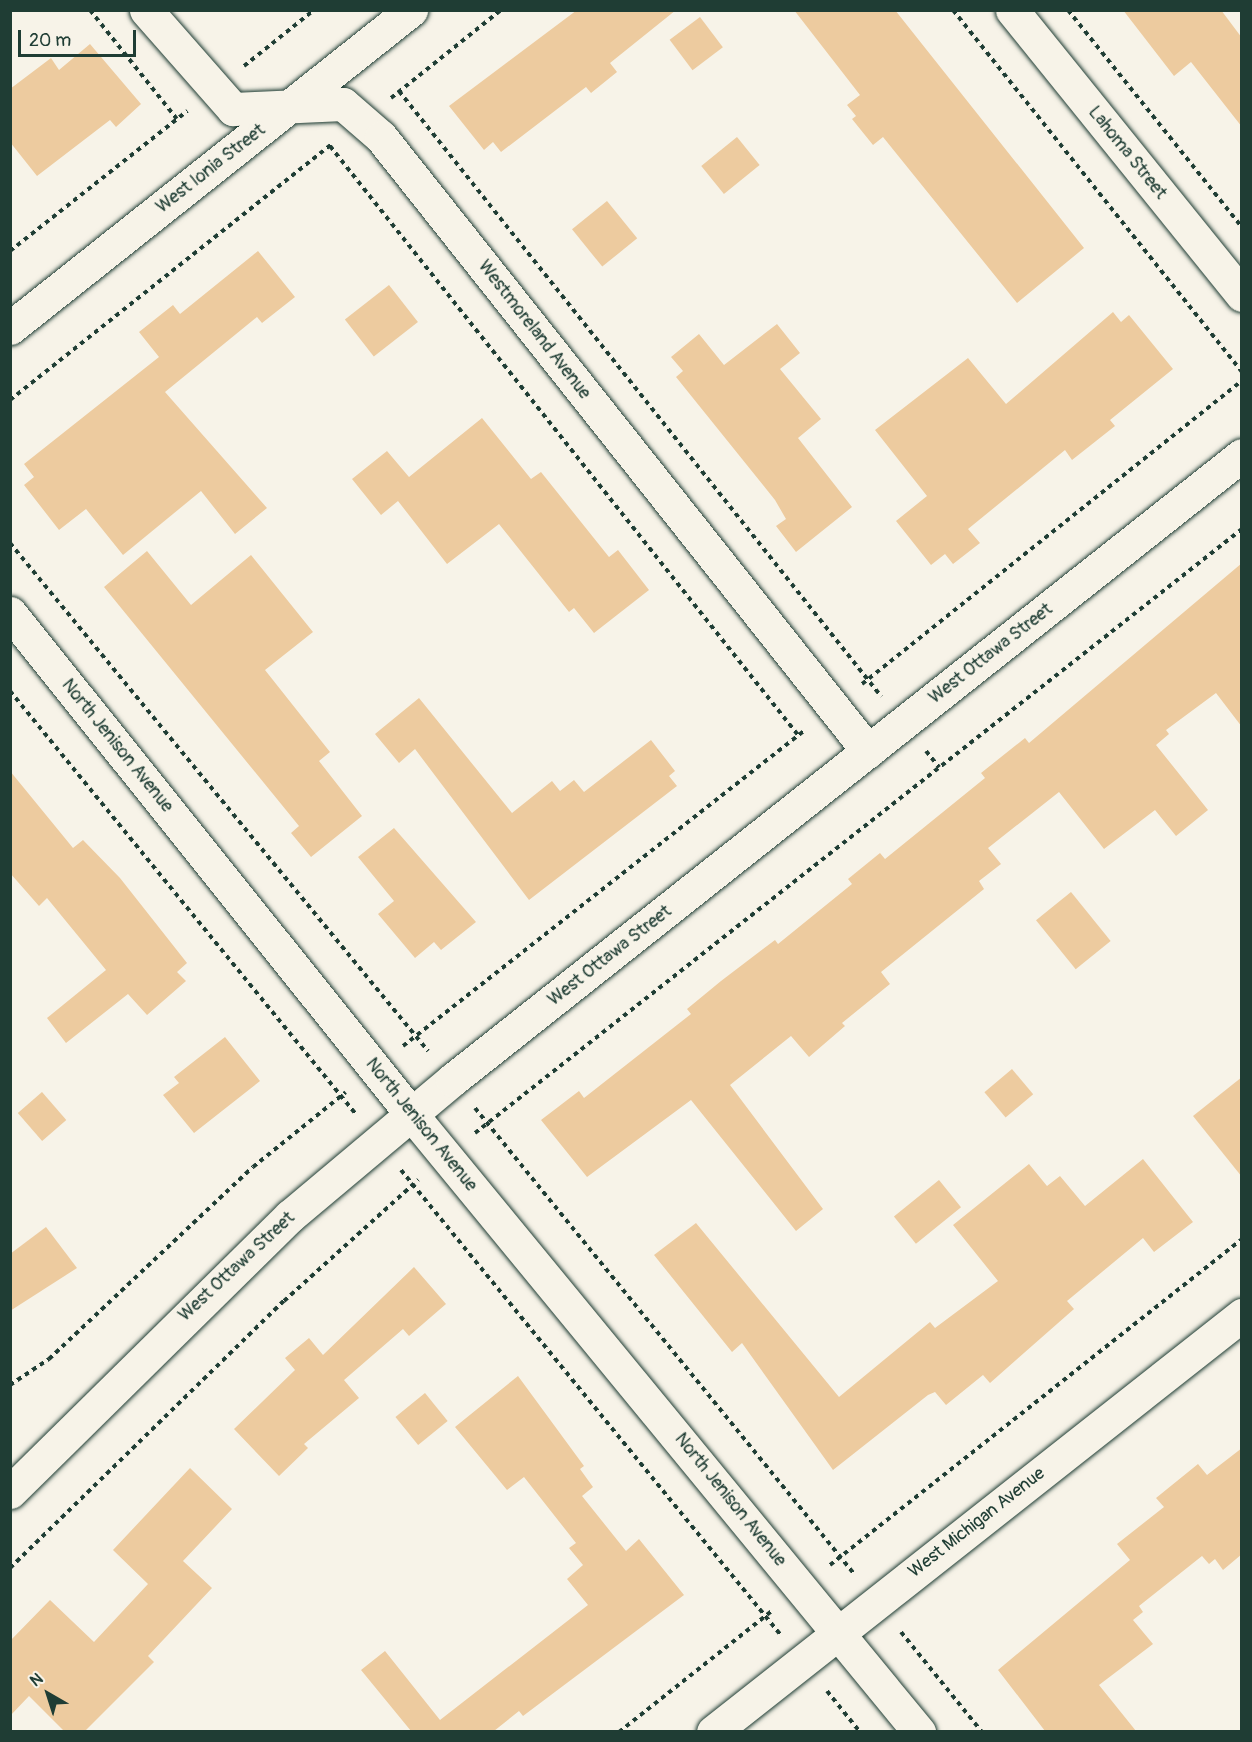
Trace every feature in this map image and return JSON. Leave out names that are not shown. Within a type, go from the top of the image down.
[{"type":"street","name":"Westmoreland Avenue","points":[[146,10],[212,91],[233,109],[343,104],[364,120],[868,752]]},
{"type":"street","name":"West Ionia Street","points":[[10,328],[411,10]]},
{"type":"street","name":"Lahoma Street","points":[[1012,10],[1242,294]]},
{"type":"street","name":"West Ottawa Street","points":[[15,1483],[290,1216],[452,1080],[1242,456]]},
{"type":"street","name":"North Jenison Avenue","points":[[10,613],[412,1115],[919,1731]]},
{"type":"street","name":"West Michigan Avenue","points":[[713,1731],[1242,1315]]},
{"type":"path","points":[[90,10],[177,119]]},
{"type":"path","points":[[10,251],[314,10]]},
{"type":"path","points":[[10,400],[501,10]]},
{"type":"path","points":[[953,10],[1242,372]]},
{"type":"path","points":[[1068,10],[1242,227]]},
{"type":"path","points":[[399,91],[939,767]]},
{"type":"path","points":[[330,146],[798,735]]},
{"type":"path","points":[[10,1385],[49,1359],[253,1167],[1242,381]]},
{"type":"path","points":[[10,1568],[284,1301],[411,1186],[1242,529]]},
{"type":"path","points":[[10,543],[488,1123],[982,1731]]},
{"type":"path","points":[[10,691],[379,1142],[411,1186],[860,1731]]},
{"type":"path","points":[[620,1731],[1242,1239]]},
{"type":"building","points":[[577,10],[676,10],[610,63],[617,72],[591,93],[586,87],[501,152],[493,142],[484,150],[449,106]]},
{"type":"building","points":[[794,10],[895,10],[1084,248],[1017,303],[883,137],[873,145],[852,119],[856,116],[847,105],[860,95]]},
{"type":"building","points":[[1123,10],[1221,10],[1242,38],[1242,127],[1191,62],[1174,76]]},
{"type":"building","points":[[700,17],[723,47],[693,70],[670,40]]},
{"type":"building","points":[[90,44],[141,104],[116,127],[110,120],[37,176],[10,142],[10,89],[51,58],[59,70]]},
{"type":"building","points":[[737,137],[760,165],[724,194],[701,166]]},
{"type":"building","points":[[607,201],[637,238],[602,267],[572,229]]},
{"type":"building","points":[[258,251],[295,297],[262,323],[257,317],[165,392],[267,508],[235,534],[201,491],[123,555],[86,509],[59,530],[24,485],[34,477],[24,464],[159,357],[139,332],[173,305],[180,314]]},
{"type":"building","points":[[389,285],[418,322],[374,357],[345,319]]},
{"type":"building","points":[[1113,312],[1121,322],[1129,315],[1173,369],[1110,420],[1115,426],[1072,460],[1065,450],[968,529],[980,543],[953,564],[945,554],[931,565],[896,521],[927,496],[875,430],[968,358],[1006,404]]},
{"type":"building","points":[[777,324],[800,353],[780,369],[821,419],[798,438],[852,507],[796,552],[776,526],[786,519],[775,500],[676,377],[683,371],[671,357],[699,334],[724,365]]},
{"type":"building","points":[[482,418],[531,479],[541,472],[609,557],[618,550],[649,590],[594,633],[574,608],[569,612],[499,524],[447,564],[398,501],[381,515],[352,479],[387,451],[409,477]]},
{"type":"building","points":[[147,551],[191,605],[251,555],[313,632],[265,670],[330,752],[319,761],[362,816],[311,857],[291,833],[299,826],[104,587]]},
{"type":"building","points":[[1242,563],[1242,727],[1216,693],[1166,730],[1169,734],[1156,745],[1208,810],[1176,836],[1155,810],[1104,849],[1059,792],[988,848],[1001,864],[979,881],[984,889],[881,972],[890,984],[842,1023],[845,1026],[809,1057],[791,1036],[730,1085],[823,1209],[796,1231],[691,1100],[587,1177],[541,1120],[579,1091],[584,1098],[691,1014],[687,1009],[721,981],[775,940],[778,944],[852,884],[848,879],[880,853],[885,859],[985,778],[981,773],[1025,738],[1029,743]]},
{"type":"building","points":[[419,698],[512,813],[552,781],[560,791],[574,780],[584,792],[651,740],[675,771],[669,776],[677,786],[529,900],[415,749],[399,763],[375,734]]},
{"type":"building","points":[[10,771],[73,848],[83,840],[120,878],[187,963],[177,972],[186,981],[147,1015],[128,994],[66,1043],[47,1018],[106,970],[47,898],[39,906],[10,873]]},
{"type":"building","points":[[394,828],[476,922],[441,950],[434,942],[415,958],[378,914],[394,901],[358,857]]},
{"type":"building","points":[[1071,892],[1111,941],[1076,969],[1036,920]]},
{"type":"building","points":[[225,1037],[260,1081],[194,1133],[163,1095],[179,1083],[174,1077]]},
{"type":"building","points":[[1012,1069],[1033,1094],[1006,1117],[984,1092]]},
{"type":"building","points":[[1242,1077],[1242,1177],[1193,1116]]},
{"type":"building","points":[[42,1092],[66,1120],[42,1141],[18,1113]]},
{"type":"building","points":[[1143,1159],[1193,1222],[1154,1252],[1143,1238],[1067,1301],[1074,1309],[990,1383],[983,1375],[946,1405],[935,1392],[928,1395],[833,1470],[742,1343],[732,1352],[654,1255],[696,1223],[839,1397],[930,1322],[935,1328],[998,1281],[953,1225],[1029,1164],[1047,1186],[1060,1176],[1085,1206]]},
{"type":"building","points":[[939,1180],[961,1207],[916,1244],[894,1217]]},
{"type":"building","points":[[46,1227],[77,1268],[10,1311],[10,1254]]},
{"type":"building","points":[[414,1267],[446,1304],[409,1336],[403,1329],[344,1380],[359,1398],[304,1444],[308,1448],[279,1476],[234,1429],[295,1370],[285,1358],[309,1338],[323,1355]]},
{"type":"building","points":[[518,1376],[584,1466],[580,1469],[593,1487],[582,1496],[626,1551],[639,1539],[684,1595],[523,1716],[519,1711],[494,1731],[411,1731],[361,1670],[385,1651],[440,1720],[588,1605],[567,1579],[583,1565],[569,1548],[576,1543],[524,1477],[507,1490],[455,1427]]},
{"type":"building","points":[[425,1393],[448,1421],[418,1445],[395,1417]]},
{"type":"building","points":[[1242,1448],[1242,1554],[1223,1570],[1215,1559],[1209,1564],[1202,1556],[1139,1606],[1143,1612],[1133,1620],[1153,1644],[1099,1685],[1136,1731],[1045,1731],[998,1670],[1130,1560],[1117,1544],[1164,1507],[1156,1498],[1198,1464],[1207,1475]]},
{"type":"building","points":[[190,1468],[232,1509],[183,1561],[212,1588],[148,1656],[154,1662],[85,1731],[64,1731],[29,1696],[10,1716],[10,1641],[50,1600],[94,1642],[148,1584],[113,1550]]}]
